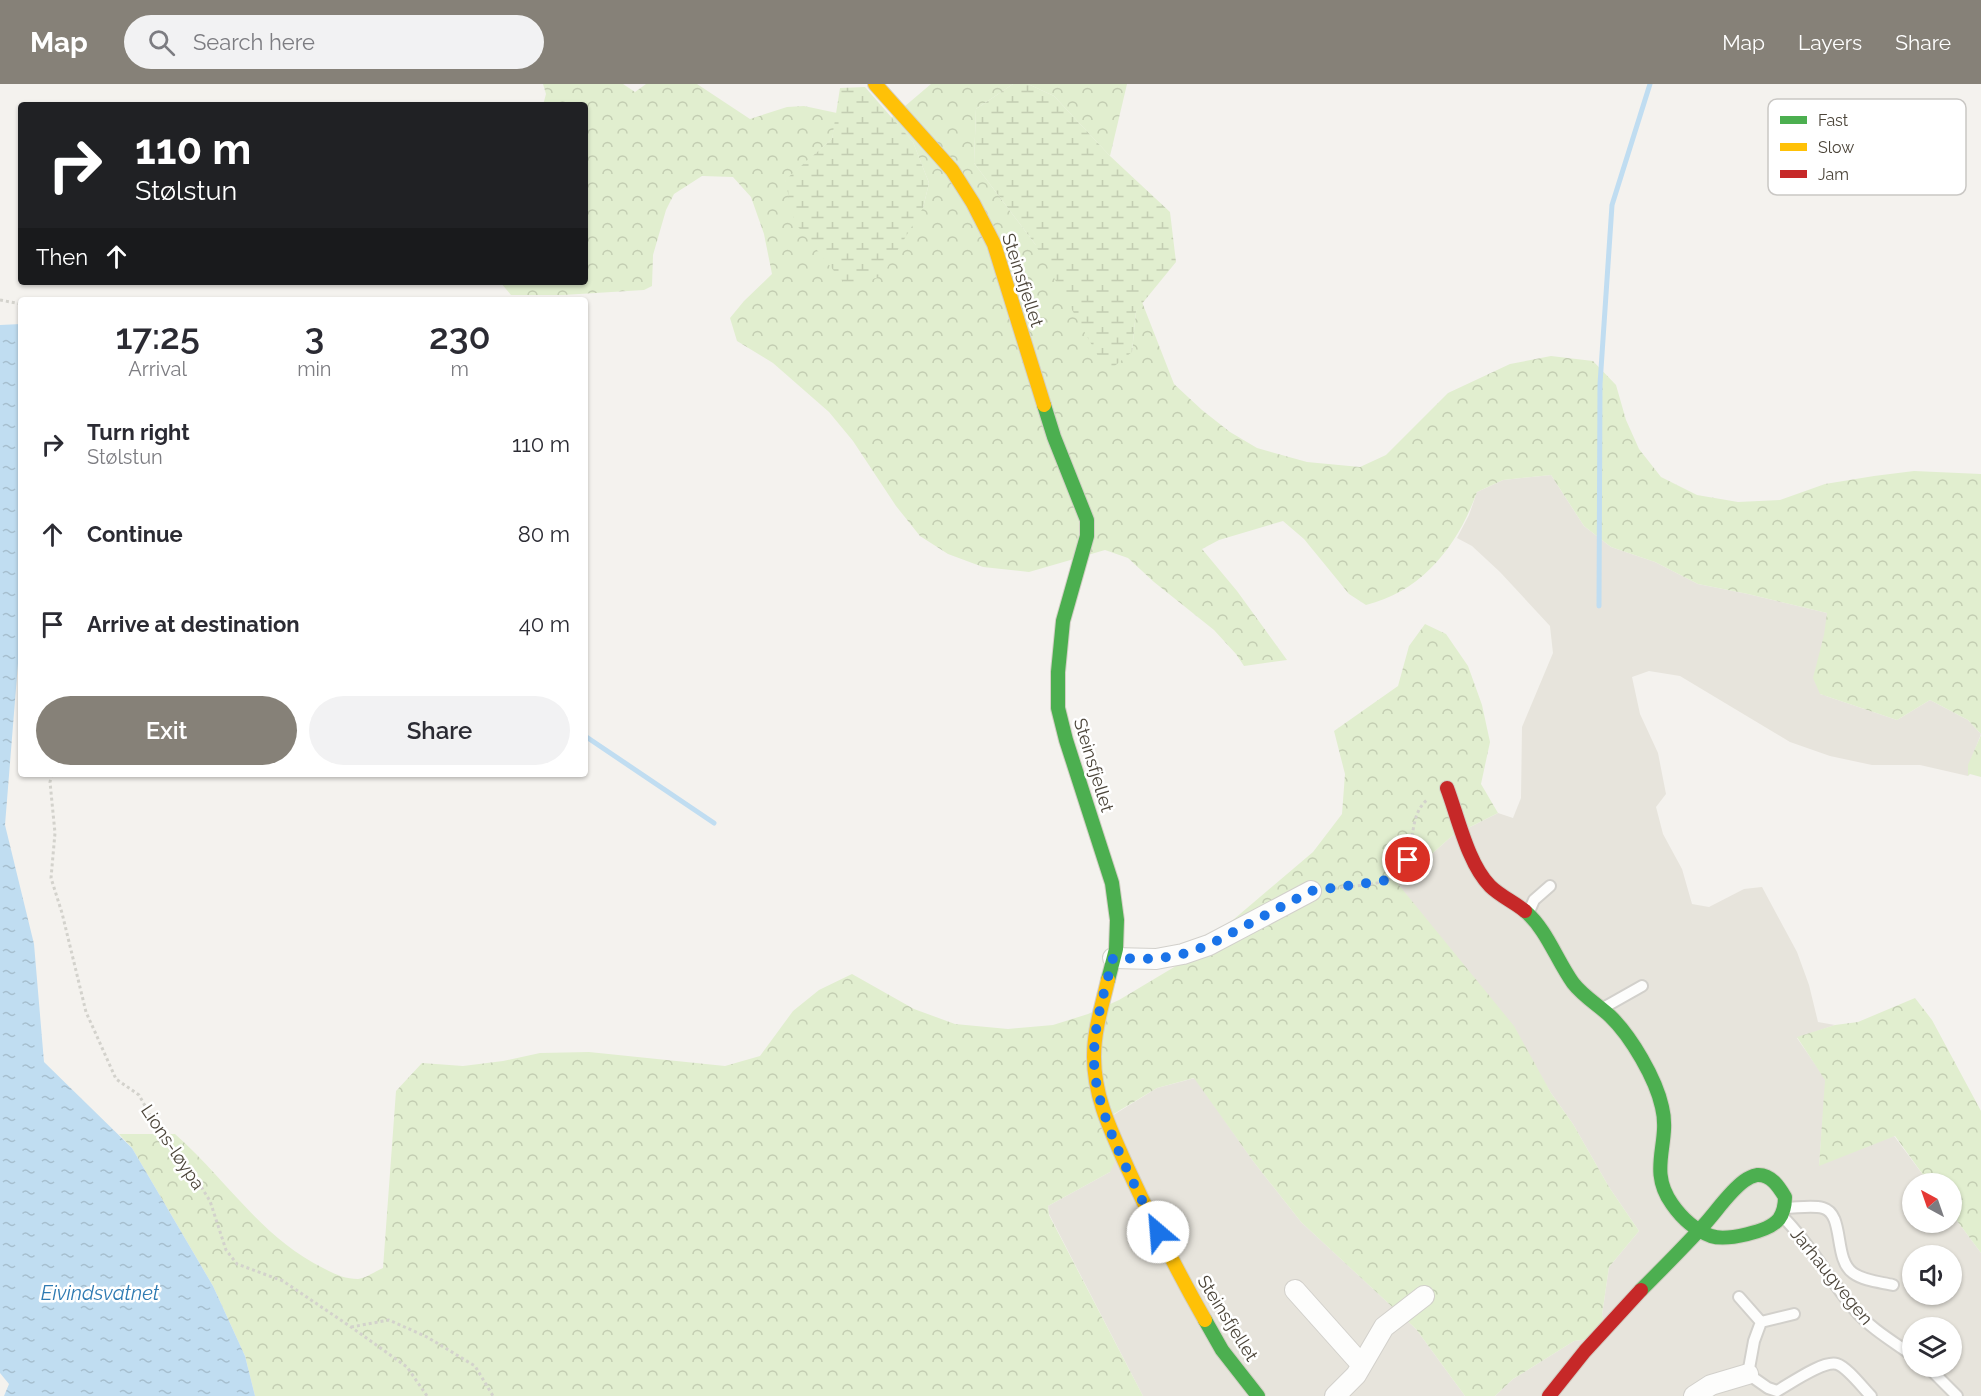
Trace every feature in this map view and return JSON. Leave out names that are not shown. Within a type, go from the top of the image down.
[{"type":"street","name":"Steinsfjellet","points":[[875,84],[951,170],[973,203],[994,244],[1053,437],[1087,520],[1087,536],[1063,621],[1058,672],[1058,708],[1112,883],[1117,920],[1116,949],[1096,1030],[1094,1058],[1097,1087],[1103,1113],[1177,1270],[1222,1350],[1258,1396]]},
{"type":"street","points":[[1448,788],[1479,873],[1488,885],[1528,914],[1542,929],[1569,977],[1578,988],[1603,1008],[1627,1035],[1658,1093],[1664,1110],[1658,1175],[1673,1206],[1698,1231],[1721,1238],[1758,1230],[1778,1221],[1784,1212],[1785,1197],[1772,1179],[1761,1174],[1748,1178],[1698,1231],[1600,1334],[1549,1396]]},
{"type":"street","points":[[1113,958],[1156,959],[1183,954],[1209,945],[1311,891]]},
{"type":"street","points":[[1295,1290],[1361,1364]]},
{"type":"street","points":[[1335,1396],[1356,1375],[1383,1327],[1424,1296]]},
{"type":"street","points":[[1694,1396],[1711,1385],[1748,1374]]},
{"type":"lane","points":[[1528,914],[1534,900],[1550,886]]},
{"type":"lane","points":[[1603,1008],[1642,986]]},
{"type":"lane","points":[[1784,1212],[1823,1208],[1830,1212],[1835,1221],[1844,1264],[1851,1272],[1863,1278],[1893,1285]]},
{"type":"lane","name":"Jarhaugvegen","points":[[1784,1212],[1854,1310],[1876,1330],[1902,1348]]},
{"type":"lane","points":[[1740,1297],[1761,1322]]},
{"type":"lane","points":[[1761,1322],[1794,1314]]},
{"type":"lane","points":[[1761,1322],[1754,1341],[1748,1374],[1768,1388],[1777,1391],[1827,1364],[1836,1364],[1871,1396]]},
{"type":"lane","points":[[1938,1377],[1957,1396]]},
{"type":"path","points":[[0,300],[18,303]]},
{"type":"path","name":"Lions-løypa","points":[[51,777],[55,833],[51,878],[86,1012],[116,1079],[139,1095],[159,1131],[192,1172],[210,1202],[226,1250],[237,1264],[284,1281],[351,1327],[407,1367],[427,1396]]},
{"type":"path","points":[[1311,891],[1388,880],[1400,872],[1408,860],[1413,824],[1418,812],[1432,796],[1448,788]]},
{"type":"path","points":[[351,1327],[389,1320],[427,1337],[475,1366],[493,1396]]},
{"type":"shaded area","points":[[1551,475],[1584,526],[1611,547],[1655,562],[1698,584],[1827,613],[1820,694],[1897,720],[1930,700],[1968,720],[1981,734],[1969,765],[1968,776],[1920,765],[1872,765],[1830,756],[1790,742],[1680,676],[1649,671],[1632,677],[1640,714],[1658,753],[1666,794],[1656,807],[1663,834],[1682,869],[1692,904],[1709,907],[1744,889],[1762,887],[1797,952],[1809,985],[1818,1022],[1835,1025],[1797,1038],[1826,1080],[1819,1165],[1894,1136],[1922,1173],[1902,1173],[1902,1233],[1962,1233],[1962,1227],[1981,1253],[1981,1396],[1495,1396],[1513,1379],[1574,1341],[1610,1336],[1602,1315],[1609,1267],[1639,1231],[1609,1187],[1573,1124],[1532,1062],[1398,884],[1452,836],[1498,813],[1513,818],[1521,798],[1522,727],[1553,653],[1550,626],[1500,572],[1472,546],[1457,538],[1469,515],[1477,492],[1503,480]]},
{"type":"shaded area","points":[[1195,1078],[1253,1161],[1301,1222],[1416,1329],[1465,1396],[1143,1396],[1049,1214],[1048,1206],[1110,1172],[1107,1119],[1157,1088]]},
{"type":"green space","points":[[543,84],[623,84],[635,92],[646,84],[697,84],[750,119],[787,107],[804,106],[837,113],[832,139],[785,181],[923,208],[929,183],[913,142],[891,118],[931,84],[1013,84],[976,109],[974,163],[1035,244],[1132,352],[1136,311],[1142,302],[1174,384],[1202,410],[1230,432],[1257,448],[1307,462],[1360,467],[1386,455],[1448,393],[1510,364],[1551,356],[1593,361],[1616,385],[1626,420],[1639,449],[1661,477],[1697,495],[1738,502],[1780,500],[1825,484],[1874,476],[1914,471],[1981,474],[1981,734],[1968,720],[1930,700],[1897,720],[1820,694],[1813,678],[1827,613],[1698,584],[1655,562],[1611,547],[1584,526],[1551,475],[1503,480],[1477,492],[1460,530],[1436,563],[1405,589],[1366,605],[1349,594],[1304,539],[1283,521],[1219,540],[1202,549],[1237,591],[1287,660],[1244,666],[1214,630],[1128,558],[1105,550],[1029,572],[983,567],[948,554],[920,536],[896,506],[853,441],[829,412],[773,363],[737,341],[730,318],[772,274],[764,234],[751,197],[733,177],[702,176],[674,194],[666,210],[653,255],[652,286],[644,290],[563,295],[511,295],[503,285],[588,285],[588,102],[544,102],[546,94]]},
{"type":"green space","points":[[1013,84],[1028,84],[1054,96],[1110,156],[1170,212],[1176,262],[1136,311],[1132,352],[1107,372],[1035,244],[974,163],[976,109]]},
{"type":"green space","points":[[1028,84],[1127,84],[1110,156],[1054,96]]},
{"type":"green space","points":[[865,87],[913,142],[929,183],[923,208],[882,276],[847,287],[795,223],[785,180],[832,139],[840,88]]},
{"type":"green space","points":[[1425,624],[1446,634],[1468,666],[1482,705],[1490,742],[1481,784],[1498,813],[1452,836],[1398,884],[1514,1026],[1551,1093],[1573,1124],[1609,1187],[1639,1231],[1609,1267],[1602,1315],[1610,1336],[1574,1341],[1513,1379],[1495,1396],[1465,1396],[1416,1329],[1301,1222],[1253,1161],[1194,1078],[1157,1088],[1107,1118],[1115,1162],[1110,1172],[1048,1206],[1049,1215],[1143,1396],[255,1396],[245,1356],[213,1286],[132,1148],[119,1134],[175,1134],[262,1224],[281,1240],[327,1270],[344,1277],[358,1279],[383,1268],[396,1091],[422,1063],[463,1066],[540,1053],[589,1052],[725,1066],[760,1056],[793,1011],[819,990],[852,974],[914,1009],[955,1024],[1008,1029],[1053,1025],[1088,1014],[1119,1000],[1186,960],[1313,852],[1342,814],[1345,774],[1334,731],[1398,686],[1409,646]]},
{"type":"green space","points":[[1981,735],[1981,777],[1970,774],[1968,776],[1968,765]]},
{"type":"green space","points":[[1915,998],[1932,1020],[1981,1111],[1981,1253],[1962,1227],[1962,1173],[1922,1173],[1895,1136],[1819,1166],[1825,1080],[1797,1037],[1835,1025],[1858,1022]]},
{"type":"water","name":"Eivindsvatnet","points":[[18,324],[18,663],[5,825],[34,944],[44,1062],[132,1148],[213,1286],[245,1356],[255,1396],[4,1396],[9,1384],[0,1373],[0,325]]},
{"type":"waterway","points":[[1599,606],[1600,384],[1612,205],[1650,84]]},
{"type":"waterway","points":[[588,738],[714,823]]},
{"type":"traffic: fast","points":[[1044,405],[1054,437],[1087,520],[1087,536],[1063,621],[1058,672],[1058,708],[1112,883],[1117,920],[1116,949],[1108,980]]},
{"type":"traffic: fast","points":[[1525,911],[1539,927],[1573,983],[1618,1025],[1634,1046],[1648,1071],[1659,1096],[1664,1120],[1661,1179],[1672,1204],[1680,1214],[1694,1227],[1699,1230],[1705,1233],[1711,1236],[1736,1236],[1774,1224],[1782,1214],[1785,1197],[1777,1185],[1762,1175],[1747,1179],[1733,1191],[1703,1226],[1695,1234],[1641,1290]]},
{"type":"traffic: fast","points":[[1205,1320],[1222,1350],[1258,1396]]},
{"type":"traffic: slow","points":[[875,84],[952,170],[973,203],[994,244],[1044,405]]},
{"type":"traffic: slow","points":[[1108,980],[1095,1037],[1097,1087],[1105,1115],[1146,1208],[1205,1320]]},
{"type":"traffic: jam","points":[[1447,788],[1464,840],[1482,877],[1494,890],[1525,911]]},
{"type":"traffic: jam","points":[[1549,1396],[1585,1351],[1641,1290]]},
{"type":"route","points":[[1158,1232],[1103,1113],[1097,1087],[1094,1058],[1096,1030],[1113,958],[1156,959],[1183,954],[1209,945],[1311,891],[1388,880],[1400,872],[1408,860]]}]
